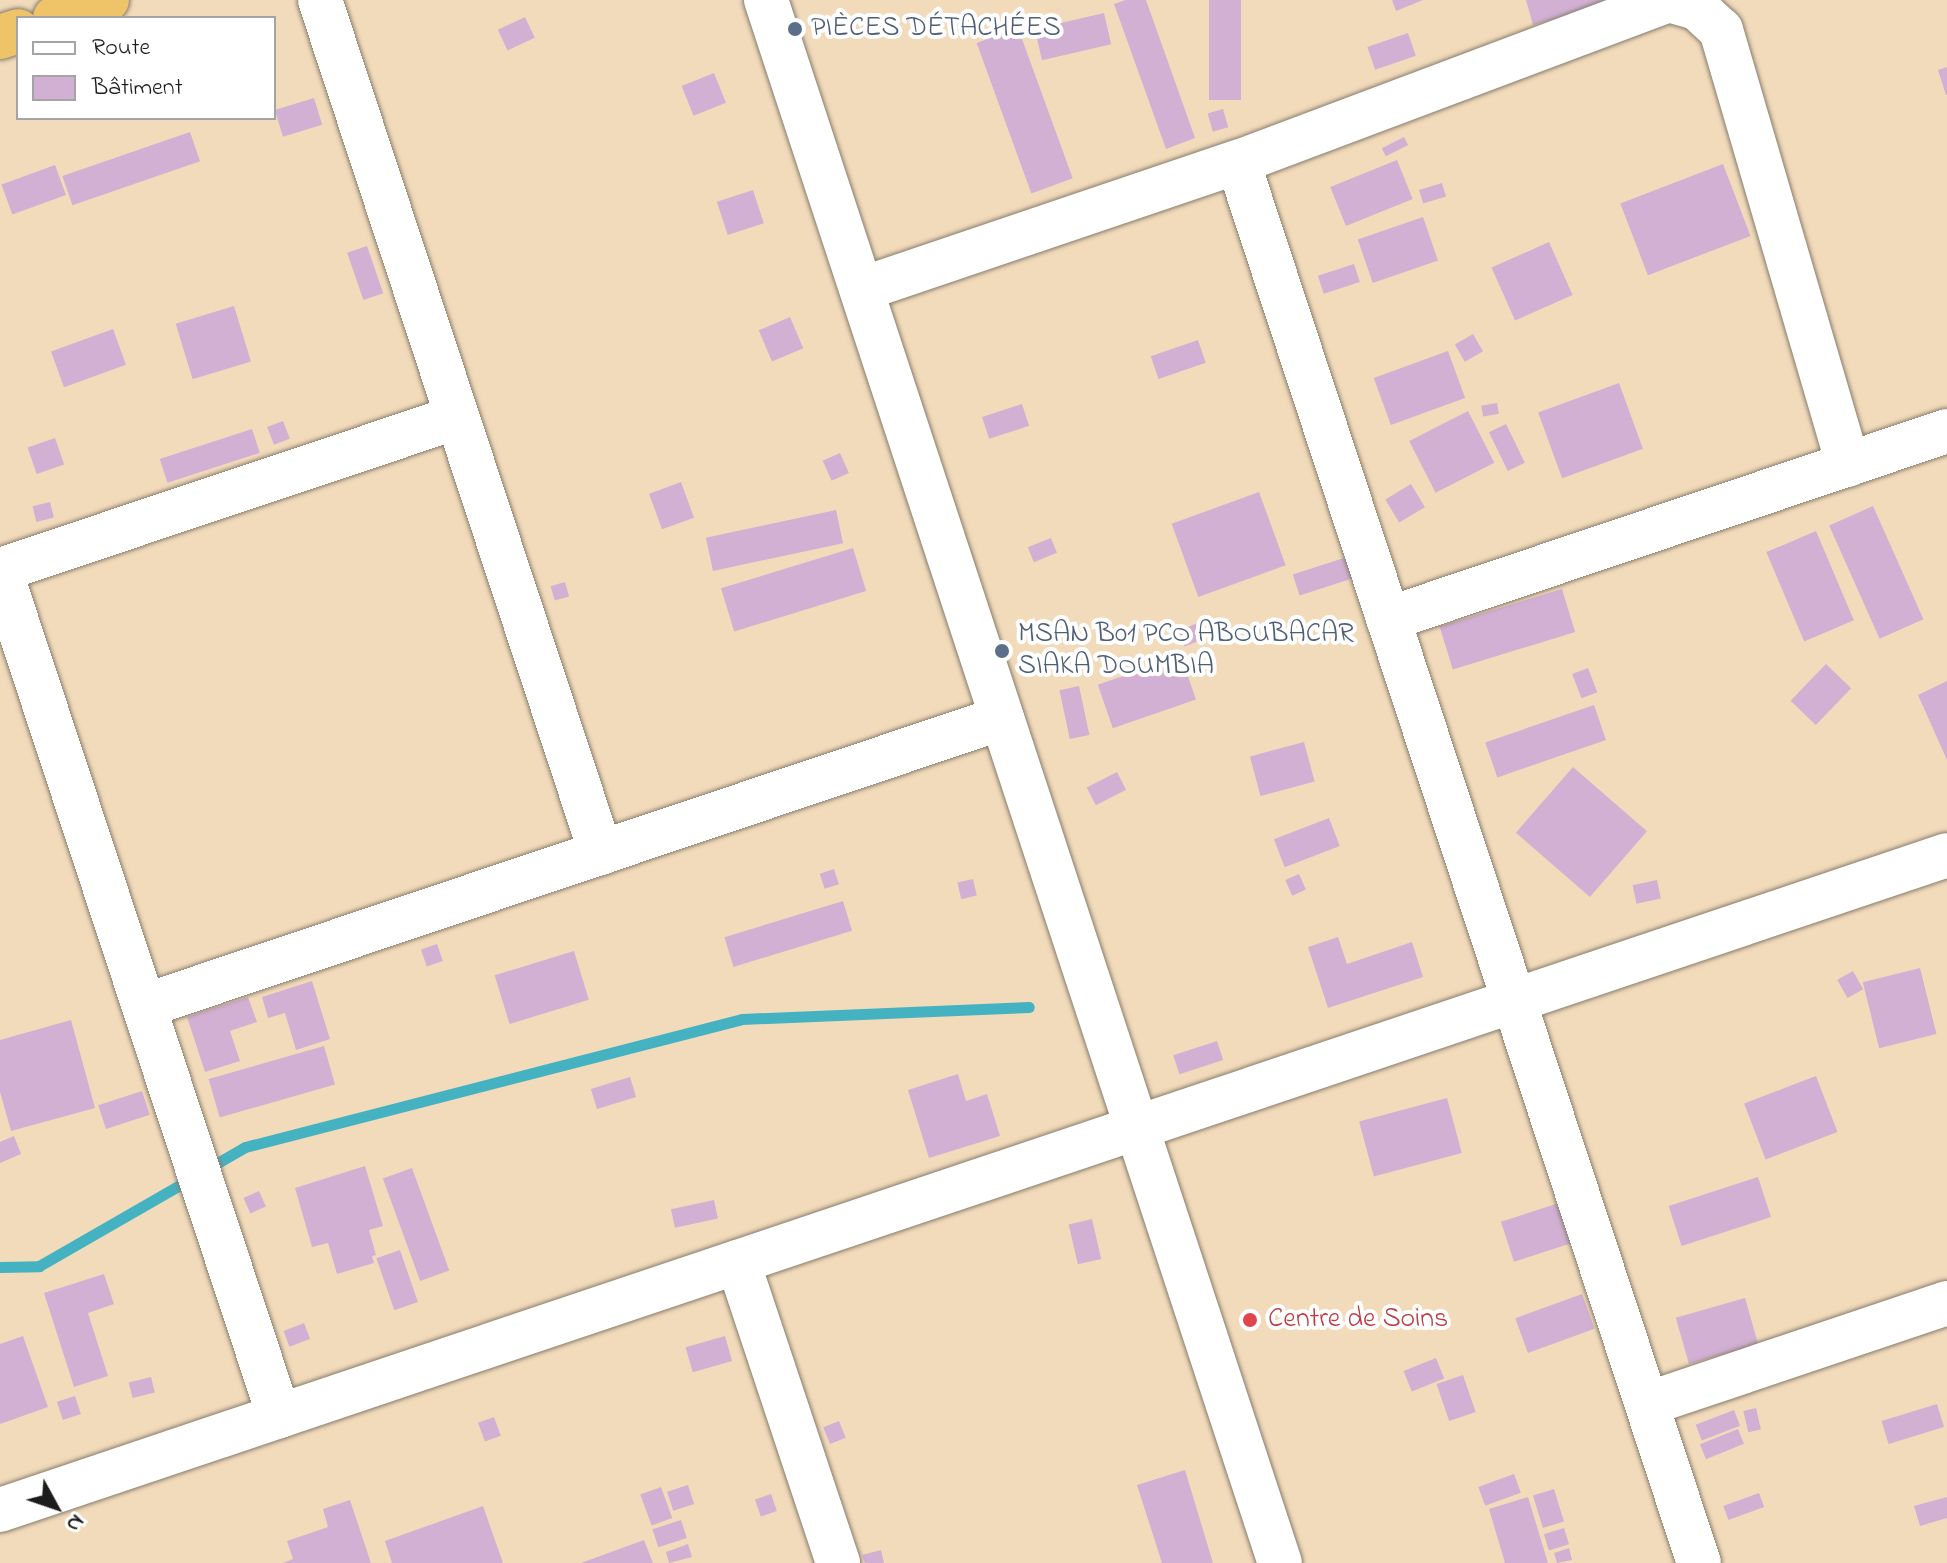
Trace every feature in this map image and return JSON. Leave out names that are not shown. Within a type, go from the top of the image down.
[{"type":"highway","points":[[61,16],[107,0]]},
{"type":"street","points":[[320,0],[601,853]]},
{"type":"street","points":[[766,0],[1280,1563]]},
{"type":"street","points":[[862,289],[1238,162],[1668,0],[1697,8],[1721,30],[1848,465]]},
{"type":"street","points":[[1238,162],[1699,1563]]},
{"type":"street","points":[[279,1416],[0,570],[457,417]]},
{"type":"street","points":[[1388,619],[1947,431]]},
{"type":"street","points":[[144,1006],[1002,718]]},
{"type":"street","points":[[0,1510],[1947,855]]},
{"type":"street","points":[[738,1262],[838,1563]]},
{"type":"street","points":[[1647,1404],[1947,1303]]},
{"type":"building","points":[[1126,0],[1146,0],[1195,138],[1166,149],[1114,4]]},
{"type":"building","points":[[1209,0],[1241,0],[1241,100],[1209,100]]},
{"type":"building","points":[[1392,0],[1423,0],[1396,11]]},
{"type":"building","points":[[1526,0],[1620,0],[1620,1],[1533,25]]},
{"type":"building","points":[[1104,13],[1111,44],[1042,60],[1035,29]]},
{"type":"building","points":[[525,17],[535,38],[508,51],[498,30]]},
{"type":"building","points":[[1018,28],[1073,178],[1031,193],[977,43]]},
{"type":"building","points":[[1408,33],[1416,56],[1375,70],[1367,47]]},
{"type":"building","points":[[1947,67],[1947,95],[1946,95],[1938,70]]},
{"type":"building","points":[[714,73],[726,103],[694,116],[682,86]]},
{"type":"building","points":[[314,98],[322,125],[283,137],[276,110]]},
{"type":"building","points":[[1223,109],[1228,127],[1213,132],[1208,113]]},
{"type":"building","points":[[190,132],[200,161],[72,205],[62,176]]},
{"type":"building","points":[[1404,137],[1408,145],[1386,156],[1382,148]]},
{"type":"building","points":[[1397,160],[1413,199],[1346,226],[1330,187]]},
{"type":"building","points":[[1723,164],[1751,236],[1648,275],[1620,203]]},
{"type":"building","points":[[55,165],[66,195],[12,215],[1,184]]},
{"type":"building","points":[[1442,183],[1446,196],[1423,203],[1419,190]]},
{"type":"building","points":[[753,190],[764,223],[728,235],[717,202]]},
{"type":"building","points":[[1423,217],[1438,260],[1373,283],[1358,239]]},
{"type":"building","points":[[1549,242],[1573,295],[1515,321],[1491,268]]},
{"type":"building","points":[[367,246],[383,293],[363,300],[347,253]]},
{"type":"building","points":[[1354,264],[1360,282],[1324,294],[1318,276]]},
{"type":"building","points":[[234,306],[251,361],[193,379],[176,324]]},
{"type":"building","points":[[790,317],[803,348],[772,362],[759,330]]},
{"type":"building","points":[[113,329],[126,365],[64,387],[51,352]]},
{"type":"building","points":[[1473,334],[1483,351],[1465,362],[1455,344]]},
{"type":"building","points":[[1198,340],[1206,363],[1159,379],[1151,356]]},
{"type":"building","points":[[1448,351],[1465,398],[1391,425],[1374,378]]},
{"type":"building","points":[[1619,383],[1643,449],[1562,478],[1538,412]]},
{"type":"building","points":[[1497,403],[1499,414],[1483,417],[1481,406]]},
{"type":"building","points":[[1022,404],[1029,426],[989,439],[982,417]]},
{"type":"building","points":[[1468,411],[1494,463],[1436,493],[1409,441]]},
{"type":"building","points":[[283,421],[290,439],[274,445],[267,427]]},
{"type":"building","points":[[1506,424],[1525,463],[1508,471],[1489,432]]},
{"type":"building","points":[[252,429],[260,453],[167,483],[160,459]]},
{"type":"building","points":[[55,438],[64,464],[37,474],[28,447]]},
{"type":"building","points":[[840,453],[849,473],[832,481],[823,461]]},
{"type":"building","points":[[681,482],[694,518],[662,529],[649,494]]},
{"type":"building","points":[[1411,484],[1425,507],[1399,523],[1385,499]]},
{"type":"building","points":[[1259,492],[1286,565],[1198,597],[1172,524]]},
{"type":"building","points":[[50,502],[54,518],[36,522],[33,506]]},
{"type":"building","points":[[1873,506],[1923,619],[1880,639],[1829,526]]},
{"type":"building","points":[[836,510],[843,543],[713,571],[706,538]]},
{"type":"building","points":[[1816,531],[1854,620],[1804,641],[1766,552]]},
{"type":"building","points":[[1051,538],[1057,553],[1034,562],[1028,547]]},
{"type":"building","points":[[853,548],[866,591],[734,631],[721,588]]},
{"type":"building","points":[[1347,557],[1354,578],[1300,596],[1293,575]]},
{"type":"building","points":[[565,582],[569,596],[555,601],[551,586]]},
{"type":"building","points":[[1562,589],[1575,632],[1453,669],[1440,626]]},
{"type":"building","points":[[1198,623],[1204,639],[1184,646],[1178,631]]},
{"type":"building","points":[[1181,656],[1196,699],[1113,728],[1098,685]]},
{"type":"building","points":[[1826,664],[1851,688],[1816,725],[1791,701]]},
{"type":"building","points":[[1588,668],[1597,692],[1581,698],[1572,674]]},
{"type":"building","points":[[1947,681],[1947,760],[1918,695]]},
{"type":"building","points":[[1079,686],[1089,735],[1070,739],[1059,690]]},
{"type":"building","points":[[1594,705],[1606,740],[1497,777],[1485,742]]},
{"type":"building","points":[[1304,742],[1315,782],[1261,796],[1250,756]]},
{"type":"building","points":[[1573,767],[1647,831],[1590,897],[1516,833]]},
{"type":"building","points":[[1117,772],[1126,790],[1096,805],[1087,787]]},
{"type":"building","points":[[1329,818],[1340,846],[1285,867],[1274,839]]},
{"type":"building","points":[[834,869],[839,884],[825,889],[820,874]]},
{"type":"building","points":[[1299,874],[1306,890],[1292,896],[1285,880]]},
{"type":"building","points":[[973,879],[977,896],[961,899],[957,883]]},
{"type":"building","points":[[1657,880],[1661,899],[1636,904],[1633,885]]},
{"type":"building","points":[[843,901],[852,931],[733,967],[724,937]]},
{"type":"building","points":[[1338,937],[1347,964],[1412,942],[1423,977],[1328,1008],[1308,947]]},
{"type":"building","points":[[437,944],[443,961],[427,967],[421,950]]},
{"type":"building","points":[[574,951],[589,1000],[510,1024],[495,975]]},
{"type":"building","points":[[1920,968],[1936,1034],[1879,1048],[1863,982]]},
{"type":"building","points":[[1853,971],[1863,989],[1847,998],[1837,980]]},
{"type":"building","points":[[312,981],[330,1039],[296,1050],[285,1013],[268,1018],[262,997]]},
{"type":"building","points":[[248,997],[257,1022],[230,1031],[240,1061],[205,1072],[187,1017]]},
{"type":"building","points":[[71,1020],[95,1108],[11,1131],[0,1092],[0,1040]]},
{"type":"building","points":[[1217,1041],[1223,1060],[1179,1074],[1173,1055]]},
{"type":"building","points":[[324,1046],[335,1084],[220,1118],[209,1079]]},
{"type":"building","points":[[958,1074],[966,1101],[987,1094],[1000,1136],[929,1158],[908,1090]]},
{"type":"building","points":[[1816,1076],[1838,1132],[1766,1160],[1744,1104]]},
{"type":"building","points":[[630,1077],[636,1097],[597,1109],[591,1089]]},
{"type":"building","points":[[142,1091],[150,1115],[106,1129],[98,1105]]},
{"type":"building","points":[[1447,1098],[1462,1153],[1374,1177],[1359,1122]]},
{"type":"building","points":[[14,1136],[21,1154],[0,1163],[0,1142]]},
{"type":"building","points":[[365,1166],[383,1226],[369,1230],[376,1255],[372,1256],[374,1263],[337,1274],[328,1243],[312,1247],[295,1188]]},
{"type":"building","points":[[412,1168],[449,1270],[420,1281],[383,1179]]},
{"type":"building","points":[[1758,1177],[1771,1217],[1682,1246],[1669,1206]]},
{"type":"building","points":[[259,1191],[266,1207],[250,1213],[243,1198]]},
{"type":"building","points":[[714,1200],[718,1219],[675,1228],[671,1209]]},
{"type":"building","points":[[1559,1203],[1572,1243],[1514,1262],[1501,1222]]},
{"type":"building","points":[[1092,1219],[1101,1259],[1078,1264],[1069,1224]]},
{"type":"building","points":[[400,1250],[418,1302],[394,1310],[376,1258]]},
{"type":"building","points":[[104,1274],[114,1304],[88,1313],[108,1376],[74,1387],[44,1293]]},
{"type":"building","points":[[1582,1294],[1595,1329],[1528,1353],[1515,1318]]},
{"type":"building","points":[[1745,1298],[1758,1344],[1689,1364],[1676,1318]]},
{"type":"building","points":[[304,1323],[310,1339],[290,1347],[283,1331]]},
{"type":"building","points":[[23,1336],[48,1407],[0,1424],[0,1344]]},
{"type":"building","points":[[725,1336],[732,1361],[693,1372],[686,1347]]},
{"type":"building","points":[[1436,1358],[1444,1378],[1412,1392],[1404,1371]]},
{"type":"building","points":[[1463,1375],[1476,1412],[1449,1421],[1437,1384]]},
{"type":"building","points":[[151,1377],[155,1393],[133,1398],[129,1383]]},
{"type":"building","points":[[75,1396],[81,1414],[63,1420],[57,1402]]},
{"type":"building","points":[[1937,1404],[1944,1427],[1889,1444],[1882,1421]]},
{"type":"building","points":[[1756,1408],[1761,1429],[1748,1432],[1743,1411]]},
{"type":"building","points":[[1734,1410],[1740,1426],[1702,1441],[1696,1425]]},
{"type":"building","points":[[494,1417],[501,1436],[485,1442],[478,1423]]},
{"type":"building","points":[[839,1421],[846,1438],[830,1444],[823,1427]]},
{"type":"building","points":[[1738,1429],[1744,1444],[1706,1459],[1700,1444]]},
{"type":"building","points":[[1185,1470],[1213,1563],[1162,1563],[1137,1485]]},
{"type":"building","points":[[1514,1474],[1521,1493],[1485,1506],[1478,1487]]},
{"type":"building","points":[[688,1485],[694,1504],[673,1511],[667,1492]]},
{"type":"building","points":[[661,1487],[672,1518],[652,1526],[640,1495]]},
{"type":"building","points":[[1554,1489],[1564,1522],[1543,1528],[1533,1495]]},
{"type":"building","points":[[1759,1493],[1764,1507],[1728,1520],[1723,1506]]},
{"type":"building","points":[[771,1494],[777,1511],[761,1517],[755,1500]]},
{"type":"building","points":[[1528,1497],[1548,1563],[1505,1563],[1489,1509]]},
{"type":"building","points":[[1947,1497],[1947,1518],[1920,1526],[1914,1506]]},
{"type":"building","points":[[350,1500],[371,1563],[283,1563],[293,1559],[287,1541],[328,1527],[323,1509]]},
{"type":"building","points":[[483,1506],[503,1563],[392,1563],[385,1541]]},
{"type":"building","points":[[681,1520],[687,1538],[658,1547],[652,1529]]},
{"type":"building","points":[[1564,1528],[1569,1544],[1549,1550],[1544,1534]]},
{"type":"building","points":[[644,1540],[653,1563],[581,1563]]},
{"type":"building","points":[[688,1544],[692,1557],[669,1563],[666,1552]]},
{"type":"building","points":[[1569,1548],[1572,1560],[1557,1563],[1554,1553]]},
{"type":"building","points":[[881,1550],[884,1563],[865,1563],[862,1555]]},
{"type":"waterway","points":[[207,1169],[245,1147],[742,1019],[1029,1007]]},
{"type":"waterway","points":[[0,1267],[39,1266],[192,1178]]},
{"type":"place","name":"PIÈCES DÉTACHÉES","points":[[795,29]]},
{"type":"place","name":"MSAN B01 PCO ABOUBACAR SIAKA DOUMBIA","points":[[1002,651]]},
{"type":"place","name":"Centre de Soins","points":[[1250,1320]]}]
